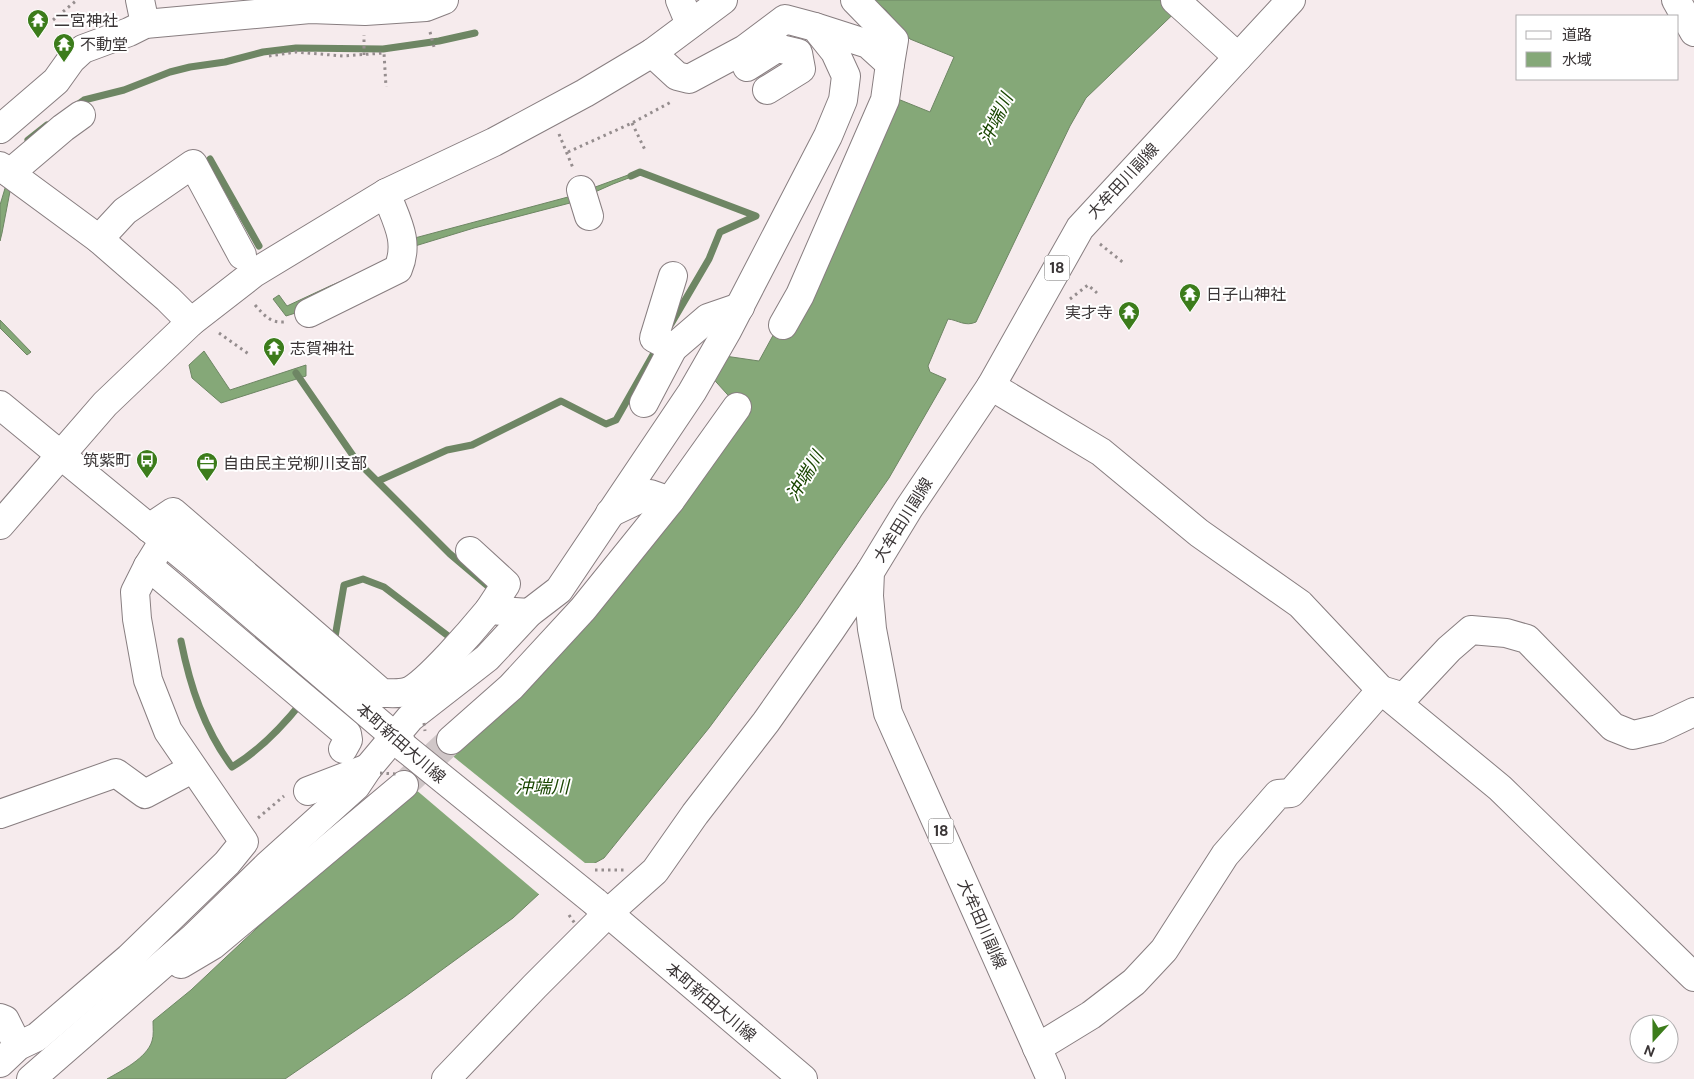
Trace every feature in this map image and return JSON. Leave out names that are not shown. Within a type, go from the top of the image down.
[{"type":"street","points":[[0,129],[56,81],[71,60],[83,49],[129,32],[142,12],[310,9],[365,12],[426,7],[443,0]]},
{"type":"street","points":[[0,525],[105,404],[192,322],[254,273],[386,193],[548,114],[652,53],[685,12],[723,0]]},
{"type":"street","points":[[783,325],[800,295],[885,100],[894,40],[855,0]]},
{"type":"street","points":[[1176,0],[1238,57]]},
{"type":"street","name":"大牟田川副線","points":[[1050,1079],[888,713],[872,629],[869,596],[870,572],[909,508],[991,386],[1080,228],[1290,0]]},
{"type":"street","points":[[1676,0],[1694,32]]},
{"type":"street","points":[[652,53],[677,76],[689,79],[745,49],[784,19],[868,44],[890,64]]},
{"type":"street","points":[[0,1018],[5,1020],[10,1054],[33,1077],[194,937],[267,866],[356,786],[368,768],[400,742],[410,718],[488,658],[529,613],[559,590],[692,392],[740,306],[828,136],[843,100],[846,76],[835,52],[815,27]]},
{"type":"street","points":[[710,68],[722,77],[738,73],[777,48],[798,53],[801,69],[767,90]]},
{"type":"street","points":[[81,115],[5,170],[99,240],[192,322]]},
{"type":"street","points":[[99,240],[125,211],[193,164],[242,255]]},
{"type":"street","points":[[581,190],[589,216]]},
{"type":"street","points":[[309,313],[398,269],[403,256],[403,241],[386,193]]},
{"type":"street","points":[[644,403],[664,361],[663,343],[673,276]]},
{"type":"street","points":[[663,343],[708,318],[740,306]]},
{"type":"street","points":[[991,386],[1101,452],[1200,533],[1300,604],[1381,690],[1500,788],[1694,977]]},
{"type":"street","name":"本町新田大川線","points":[[0,405],[156,534],[400,742],[602,907],[628,932],[803,1079]]},
{"type":"street","points":[[451,740],[512,687],[583,610],[670,501],[737,407]]},
{"type":"street","points":[[610,513],[650,494],[670,501]]},
{"type":"street","points":[[10,1054],[37,1037],[129,958],[227,863],[244,842],[168,732],[148,680],[137,619],[135,592],[148,566],[156,534],[173,512],[382,694],[407,692],[418,684],[448,657],[489,610],[506,584],[470,551]]},
{"type":"street","points":[[148,566],[347,734],[348,740],[343,749]]},
{"type":"street","points":[[446,1079],[535,986],[602,907],[655,871],[695,814],[771,715],[870,572]]},
{"type":"street","points":[[489,610],[529,613]]},
{"type":"street","points":[[488,658],[514,661],[583,610]]},
{"type":"street","points":[[1381,690],[1404,697],[1471,630],[1506,633],[1527,639],[1614,728],[1633,735],[1658,729],[1694,712]]},
{"type":"street","points":[[1037,1048],[1090,1014],[1134,982],[1164,950],[1225,855],[1278,794],[1291,793],[1381,690]]},
{"type":"street","points":[[308,791],[368,768]]},
{"type":"street","points":[[0,814],[116,773],[145,794],[192,769]]},
{"type":"street","points":[[160,967],[170,971],[213,945],[404,785]]},
{"type":"street","points":[[194,937],[227,863]]},
{"type":"path","points":[[53,20],[77,0]]},
{"type":"path","points":[[431,38],[434,47]]},
{"type":"path","points":[[364,48],[364,55]]},
{"type":"path","points":[[269,56],[296,52],[343,56],[384,53],[386,87]]},
{"type":"path","points":[[568,152],[632,123],[674,100]]},
{"type":"path","points":[[632,123],[646,152]]},
{"type":"path","points":[[558,132],[568,152],[581,190]]},
{"type":"path","points":[[1080,228],[1126,264]]},
{"type":"path","points":[[256,305],[264,315],[276,322],[288,322],[309,313]]},
{"type":"path","points":[[219,333],[250,355]]},
{"type":"water","name":"沖端川","points":[[872,0],[1188,0],[1086,98],[1070,126],[976,322],[965,324],[948,319],[928,366],[930,372],[946,379],[889,478],[798,608],[709,728],[604,858],[540,893],[513,918],[406,996],[285,1079],[107,1079],[145,1053],[153,1039],[153,1021],[191,990],[469,729],[736,404],[708,373],[718,355],[759,361],[788,308],[883,93],[930,112],[954,57],[910,39],[886,10]]},
{"type":"water","points":[[639,171],[639,174],[570,203],[474,228],[415,246],[411,239],[568,197]]},
{"type":"water","points":[[12,181],[0,241],[0,205],[6,185]]},
{"type":"water","points":[[372,268],[305,310],[286,316],[273,299],[279,295],[287,306]]},
{"type":"water","points":[[0,320],[31,352],[27,355],[0,328]]},
{"type":"water","points":[[204,351],[230,390],[306,365],[306,376],[221,403],[192,378],[189,365]]},
{"type":"pier","points":[[444,749],[585,863],[601,863],[541,896],[408,783]]},
{"type":"waterway","points":[[74,107],[84,100],[124,90],[170,72],[225,62],[263,52],[296,48],[383,49],[439,41],[475,33]]},
{"type":"waterway","points":[[28,140],[47,125]]},
{"type":"waterway","points":[[210,159],[259,246]]},
{"type":"waterway","points":[[631,176],[640,172],[756,216],[720,232],[709,259],[671,324]]},
{"type":"waterway","points":[[378,481],[447,450],[472,445],[561,401],[606,424],[616,420],[658,346]]},
{"type":"waterway","points":[[296,373],[356,460],[450,554],[489,587]]},
{"type":"waterway","points":[[335,637],[344,585],[363,579],[384,587],[456,642]]},
{"type":"waterway","points":[[181,641],[199,707],[213,738],[232,767],[252,754],[270,738],[302,702]]},
{"type":"tunnel","points":[[404,785],[451,740]]},
{"type":"place","name":"二宮神社","points":[[38,39]]},
{"type":"place","name":"不動堂","points":[[64,63]]},
{"type":"place","name":"日子山神社","points":[[1190,313]]},
{"type":"place","name":"実才寺","points":[[1129,331]]},
{"type":"place","name":"志賀神社","points":[[274,367]]},
{"type":"place","name":"筑紫町","points":[[147,479]]},
{"type":"place","name":"自由民主党柳川支部","points":[[207,482]]}]
